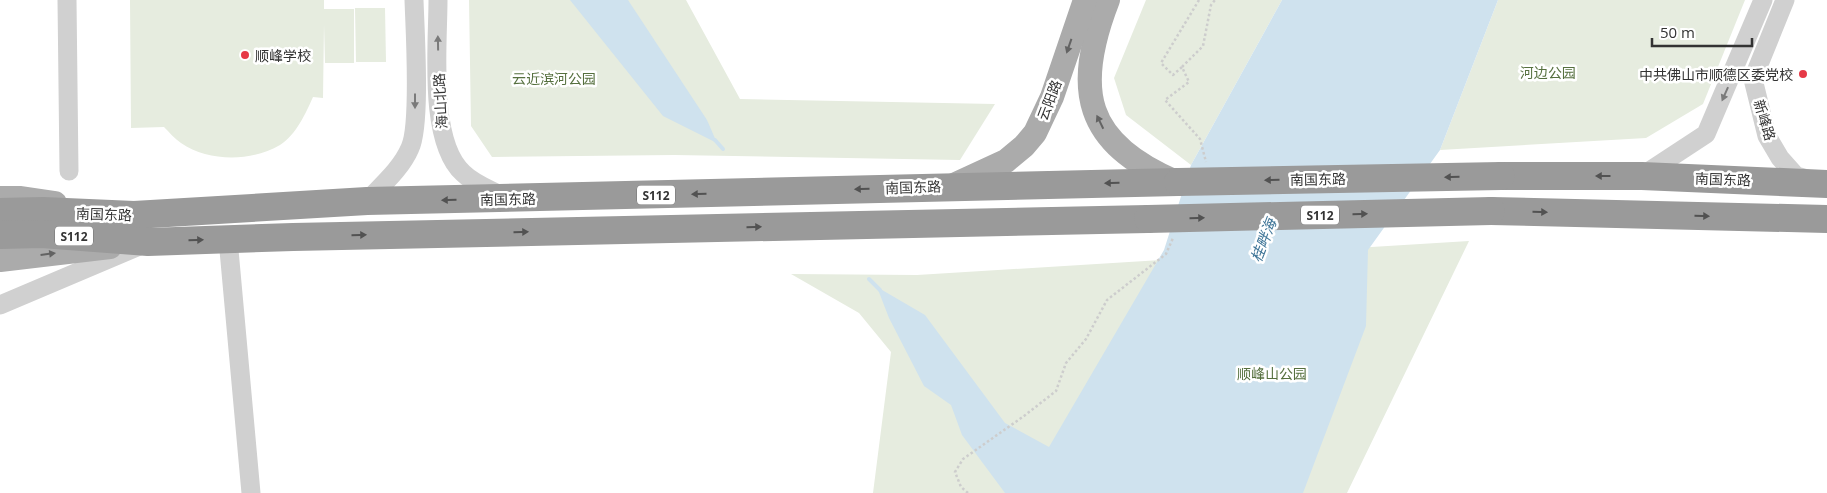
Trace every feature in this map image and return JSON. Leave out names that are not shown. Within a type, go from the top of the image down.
[{"type":"highway","name":"南国东路","points":[[0,212],[43,211],[134,215],[367,201],[508,199],[952,186],[1501,176],[1642,176],[1827,183]]},
{"type":"highway","name":"南国东路","points":[[0,235],[42,234],[148,242],[228,238],[1491,211],[1827,219]]},
{"type":"main road","name":"云阳路","points":[[952,186],[1006,161],[1024,146],[1035,133],[1044,118],[1052,97],[1085,0]]},
{"type":"main road","points":[[1108,0],[1094,39],[1091,60],[1090,84],[1093,105],[1100,125],[1118,148],[1134,161],[1149,170],[1178,182]]},
{"type":"main road","name":"S112","points":[[0,198],[21,198],[134,215]]},
{"type":"main road","points":[[0,260],[148,242]]},
{"type":"street","points":[[68,0],[69,171]]},
{"type":"street","name":"海山北路","points":[[367,201],[404,160],[412,146],[415,119],[414,0]]},
{"type":"street","name":"海山北路","points":[[438,0],[439,110],[442,133],[449,155],[462,172],[475,182],[508,199]]},
{"type":"street","points":[[1642,176],[1706,134],[1763,0]]},
{"type":"street","name":"新峰路","points":[[1785,0],[1753,79],[1767,136],[1780,158],[1796,176],[1827,183]]},
{"type":"street","points":[[1744,47],[1739,69],[1740,78],[1747,80],[1757,69]]},
{"type":"street","points":[[228,238],[251,493]]},
{"type":"street","points":[[0,304],[148,242]]},
{"type":"path","points":[[1161,63],[1199,0]]},
{"type":"path","points":[[1182,67],[1203,46],[1211,5],[1214,0]]},
{"type":"path","points":[[968,493],[961,487],[954,472],[962,459],[1056,391],[1066,363],[1078,349]]},
{"type":"green space","points":[[130,0],[324,0],[324,9],[354,9],[354,63],[325,63],[324,24],[323,98],[313,97],[304,117],[291,136],[269,151],[256,155],[230,157],[204,154],[181,143],[164,127],[131,128]]},
{"type":"green space","name":"云近滨河公园","points":[[469,0],[686,0],[740,99],[995,104],[960,160],[674,155],[492,157],[471,126]]},
{"type":"green space","points":[[1146,0],[1282,0],[1191,165],[1126,115],[1114,78]]},
{"type":"green space","name":"河边公园","points":[[1498,0],[1745,0],[1703,104],[1646,138],[1440,150]]},
{"type":"green space","points":[[355,8],[385,8],[386,62],[356,62]]},
{"type":"green space","name":"顺峰山公园","points":[[1469,241],[1347,493],[873,493],[891,352],[859,313],[791,274],[917,275]]},
{"type":"water","points":[[570,0],[628,0],[707,120],[717,143],[663,116]]},
{"type":"water","name":"桂畔海","points":[[1282,0],[1498,0],[1440,150],[1368,250],[1366,326],[1303,493],[1005,493],[962,435],[951,405],[924,386],[889,318],[877,287],[925,315],[1005,423],[1049,447],[1164,250],[1191,165]]},
{"type":"waterway","points":[[715,140],[723,149]]},
{"type":"waterway","points":[[869,279],[880,290]]},
{"type":"place","name":"顺峰学校","points":[[245,55]]},
{"type":"place","name":"中共佛山市顺德区委党校","points":[[1803,74]]}]
